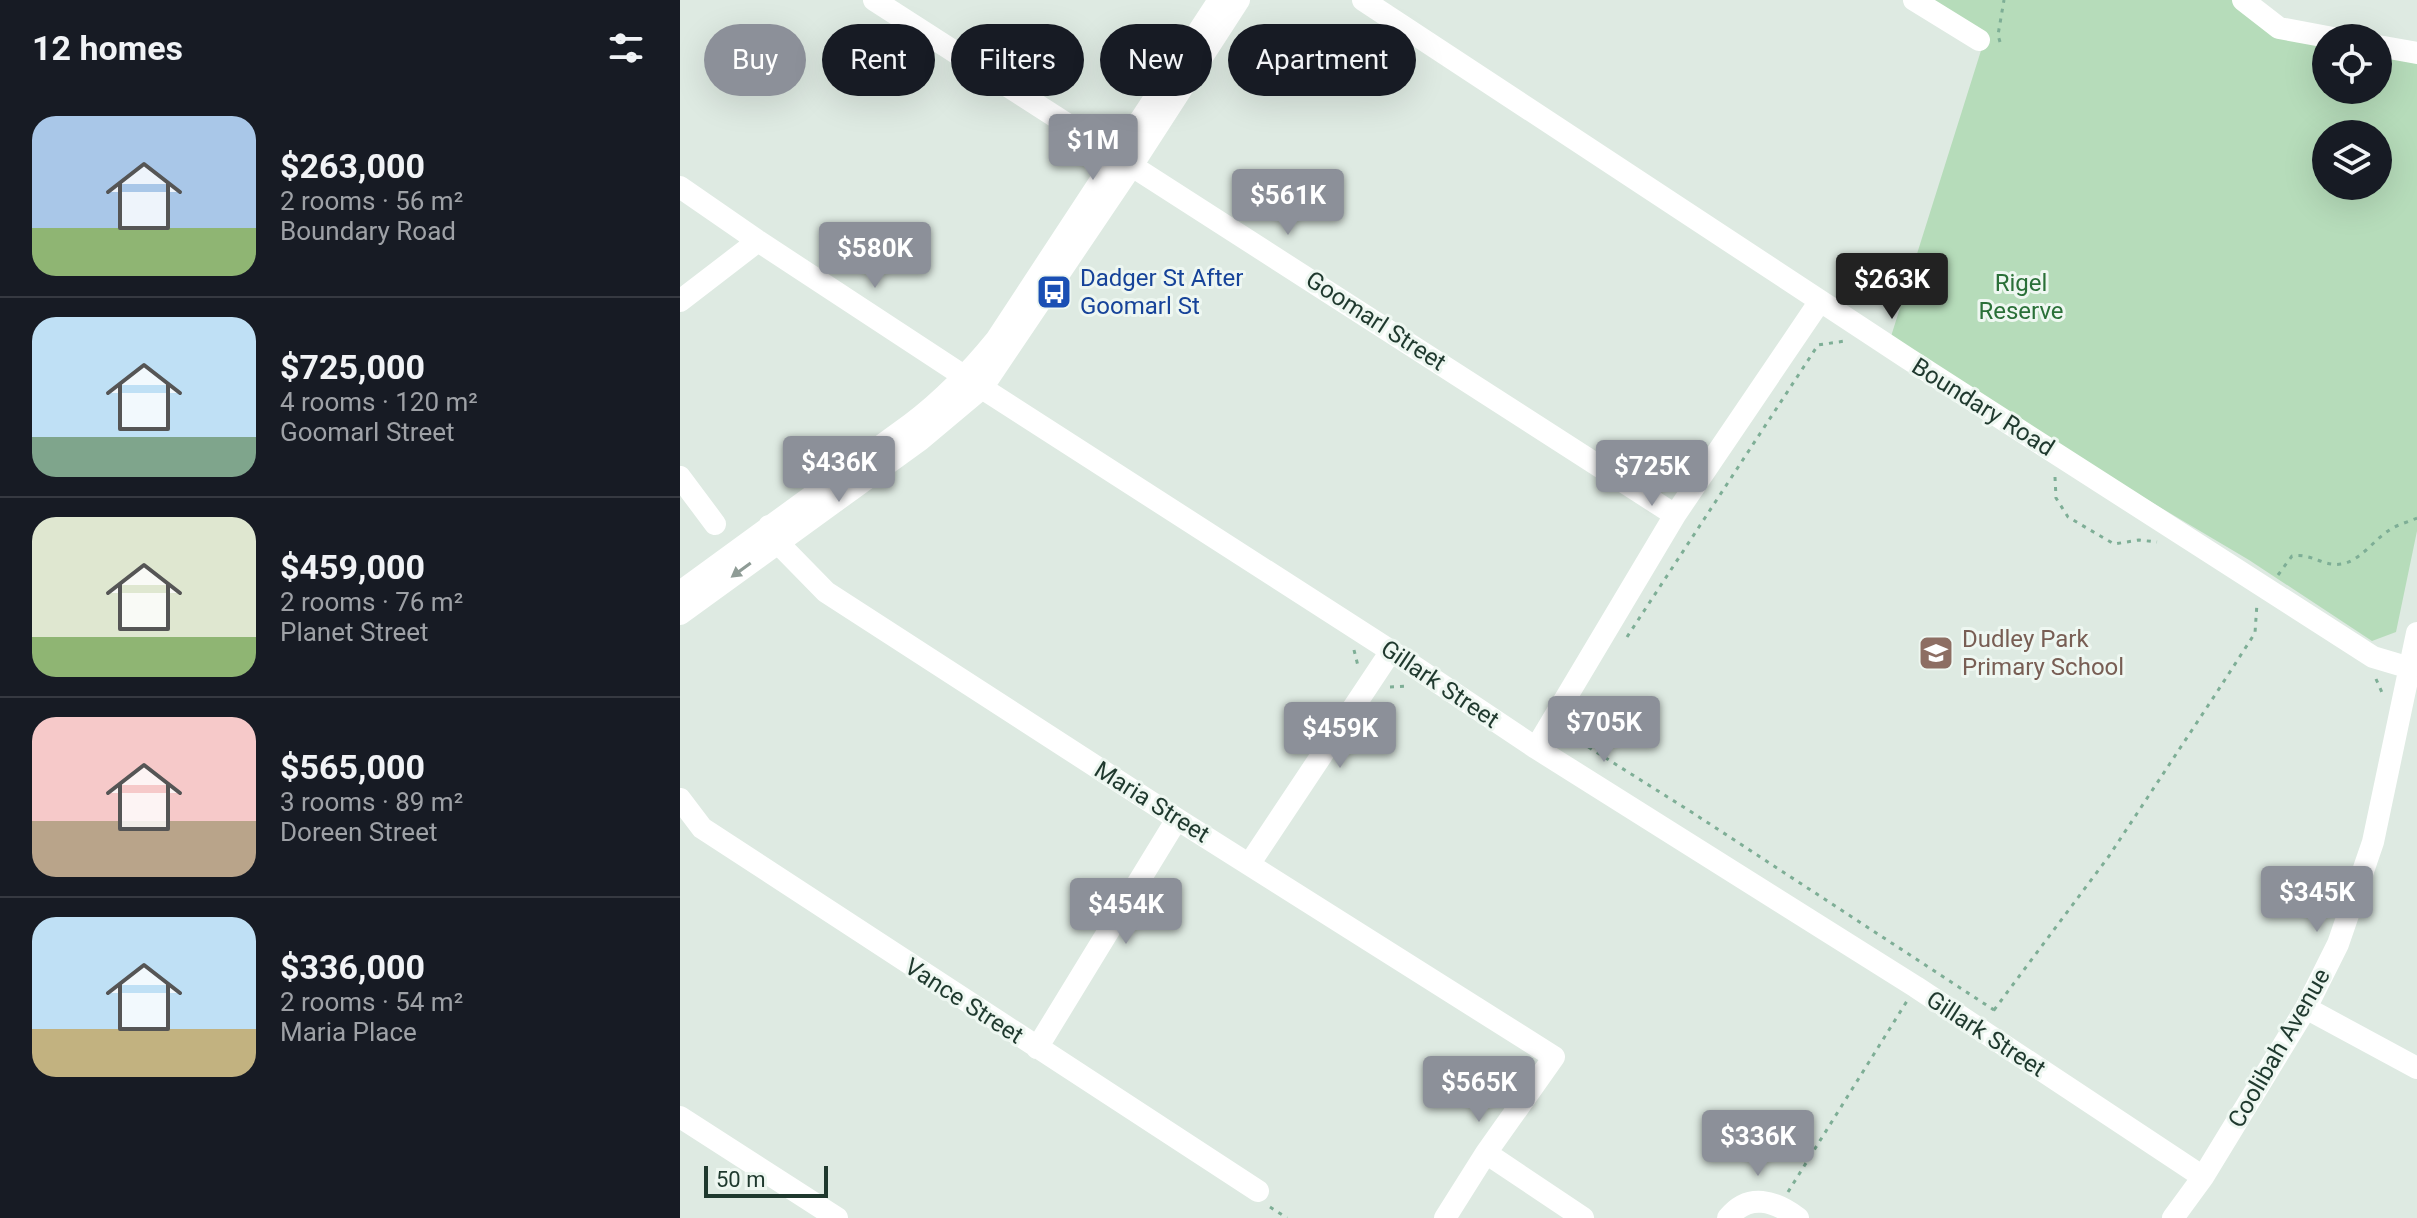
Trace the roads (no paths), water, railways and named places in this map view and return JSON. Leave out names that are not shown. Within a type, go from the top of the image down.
[{"type":"street","name":"Goomarl Street","points":[[874,0],[1675,515]]},
{"type":"street","points":[[1126,160],[1219,0]]},
{"type":"street","points":[[680,592],[920,440],[974,383],[1239,0]]},
{"type":"street","name":"Boundary Road","points":[[1363,0],[2268,597],[2373,657],[2410,668]]},
{"type":"street","points":[[1914,0],[1989,41]]},
{"type":"street","points":[[2243,0],[2279,28],[2312,34]]},
{"type":"street","points":[[2392,49],[2417,53]]},
{"type":"street","name":"Gillark Street","points":[[680,187],[974,383],[1536,748],[1916,987],[2203,1177]]},
{"type":"street","points":[[680,301],[758,241]]},
{"type":"street","points":[[1536,748],[1675,515],[1820,301]]},
{"type":"street","points":[[680,477],[715,524]]},
{"type":"street","points":[[680,614],[773,534]]},
{"type":"street","name":"Maria Street","points":[[773,534],[826,592],[1554,1057],[1486,1153]]},
{"type":"street","name":"Coolibah Avenue","points":[[2173,1218],[2203,1177],[2306,1008],[2338,944],[2360,885],[2379,818],[2417,633]]},
{"type":"street","points":[[1250,863],[1391,651]]},
{"type":"street","name":"Vance Street","points":[[680,799],[702,828],[1258,1191]]},
{"type":"street","points":[[1037,1048],[1177,819]]},
{"type":"street","points":[[2306,1008],[2417,1068]]},
{"type":"street","points":[[680,1117],[837,1218]]},
{"type":"street","points":[[1445,1218],[1486,1153],[1583,1218]]},
{"type":"street","points":[[1728,1218],[1738,1208],[1754,1201],[1789,1212]]},
{"type":"place","name":"Dadger St After Goomarl St","points":[[1054,292]]},
{"type":"place","name":"Dudley Park Primary School","points":[[1936,653]]},
{"type":"park label","name":"Rigel Reserve","points":[[2021,297]]}]
